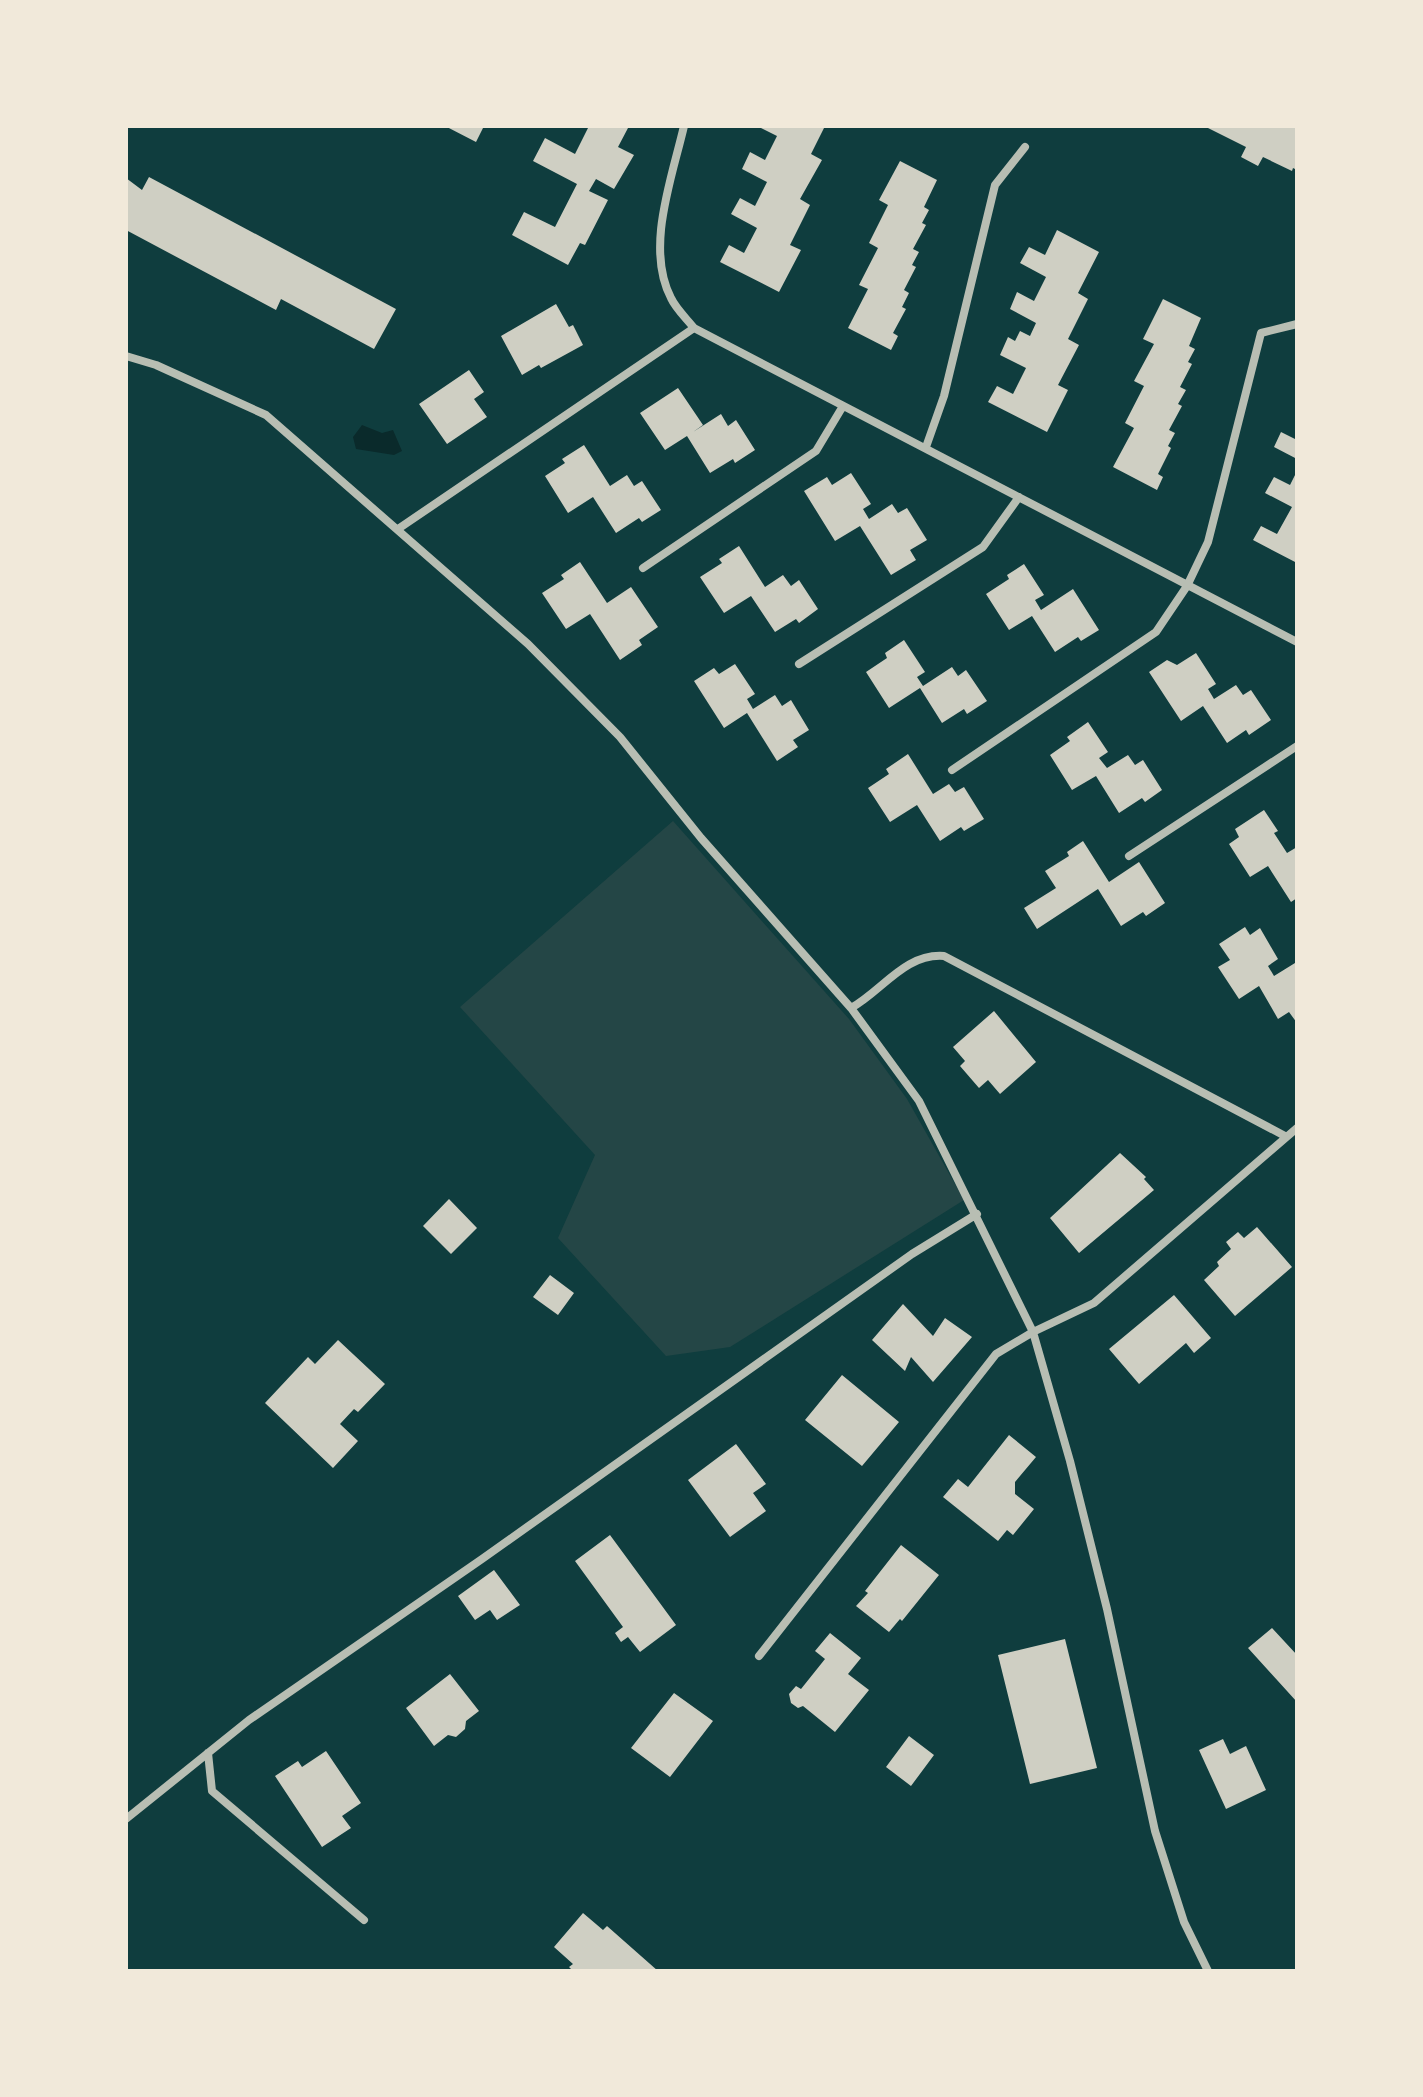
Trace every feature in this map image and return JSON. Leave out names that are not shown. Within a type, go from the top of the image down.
[{"type":"street","points":[[684,126],[661,229],[659,262],[671,299],[694,328],[1297,642]]},
{"type":"street","points":[[926,447],[944,396],[995,185],[1025,147]]},
{"type":"street","points":[[952,770],[1156,632],[1187,586],[1208,542],[1261,333],[1297,324]]},
{"type":"street","points":[[398,529],[694,328]]},
{"type":"street","points":[[126,356],[156,365],[266,415],[528,644],[620,737],[701,838],[851,1008],[919,1101],[1033,1332],[1070,1461],[1107,1609],[1155,1831],[1184,1922],[1208,1971]]},
{"type":"street","points":[[643,568],[816,451],[843,406]]},
{"type":"street","points":[[799,664],[983,547],[1019,497]]},
{"type":"street","points":[[1129,856],[1297,746]]},
{"type":"street","points":[[851,1008],[870,998],[913,961],[930,955],[944,956],[1285,1136]]},
{"type":"street","points":[[759,1656],[996,1354],[1033,1332],[1094,1303],[1297,1128]]},
{"type":"street","points":[[126,1819],[249,1720],[912,1254],[977,1214]]},
{"type":"street","points":[[208,1753],[212,1791],[364,1920]]},
{"type":"shaded area","points":[[362,425],[382,433],[393,430],[402,451],[394,455],[356,449],[353,437]]},
{"type":"shaded area","points":[[673,821],[849,1019],[907,1099],[964,1200],[730,1347],[666,1356],[558,1238],[595,1155],[460,1007]]},
{"type":"building","points":[[445,126],[484,126],[476,142]]},
{"type":"building","points":[[589,126],[628,128],[618,147],[634,155],[614,189],[596,179],[589,191],[608,200],[585,245],[580,243],[568,265],[512,235],[524,212],[555,227],[577,184],[533,161],[545,138],[575,154]]},
{"type":"building","points":[[757,126],[825,126],[811,154],[822,160],[800,199],[810,205],[790,245],[801,250],[779,292],[720,262],[729,245],[744,253],[757,228],[731,214],[740,198],[755,206],[767,182],[742,169],[750,152],[765,160],[777,136]]},
{"type":"building","points":[[1204,126],[1297,126],[1297,170],[1293,168],[1292,171],[1263,157],[1258,166],[1241,157],[1246,147]]},
{"type":"building","points":[[900,161],[937,180],[924,207],[929,210],[922,223],[926,225],[913,249],[919,252],[912,265],[916,267],[904,290],[909,293],[902,307],[906,309],[893,333],[898,336],[891,350],[848,328],[868,289],[859,285],[878,248],[869,243],[888,205],[879,200]]},
{"type":"building","points":[[149,177],[396,309],[374,349],[281,299],[276,310],[126,230],[126,178],[142,190]]},
{"type":"building","points":[[1057,230],[1099,252],[1078,293],[1088,299],[1068,339],[1079,345],[1058,385],[1068,390],[1047,432],[988,402],[997,386],[1013,394],[1026,368],[1000,355],[1008,337],[1015,341],[1020,331],[1030,336],[1036,323],[1010,309],[1017,292],[1034,301],[1046,277],[1020,263],[1029,247],[1045,255]]},
{"type":"building","points":[[1163,299],[1201,318],[1189,346],[1195,349],[1188,362],[1192,364],[1180,387],[1186,390],[1178,404],[1182,406],[1169,430],[1175,433],[1158,474],[1163,477],[1157,490],[1113,467],[1134,428],[1125,423],[1144,386],[1134,381],[1154,344],[1143,339]]},
{"type":"building","points":[[556,304],[569,327],[573,325],[583,345],[522,375],[501,336]]},
{"type":"building","points":[[469,370],[484,392],[474,399],[487,417],[447,444],[419,404]]},
{"type":"building","points":[[678,388],[703,425],[693,432],[721,414],[728,426],[736,420],[755,450],[735,463],[733,459],[710,473],[687,436],[665,450],[640,413]]},
{"type":"building","points":[[1281,432],[1297,440],[1297,459],[1274,447]]},
{"type":"building","points":[[584,445],[610,486],[627,475],[634,486],[642,481],[661,510],[642,522],[639,518],[616,533],[593,497],[568,513],[545,476],[565,463],[562,459]]},
{"type":"building","points":[[1297,471],[1297,563],[1253,540],[1261,526],[1277,534],[1292,507],[1265,493],[1274,477],[1290,485]]},
{"type":"building","points":[[851,473],[871,504],[863,509],[869,519],[892,504],[898,513],[907,508],[927,540],[910,550],[916,560],[891,575],[860,526],[835,541],[804,491],[827,477],[832,485]]},
{"type":"building","points":[[739,546],[765,587],[783,575],[791,586],[799,580],[818,609],[799,623],[796,619],[775,632],[751,596],[724,613],[700,577],[722,563],[719,559]]},
{"type":"building","points":[[580,562],[607,603],[631,587],[658,627],[639,640],[642,645],[620,660],[590,614],[566,629],[542,593],[564,579],[561,575]]},
{"type":"building","points":[[1024,564],[1044,595],[1035,600],[1041,610],[1073,589],[1099,630],[1081,641],[1078,637],[1055,652],[1032,616],[1009,630],[986,594],[1009,579],[1007,575]]},
{"type":"building","points":[[904,640],[925,672],[917,677],[923,686],[952,667],[958,676],[966,670],[987,701],[967,714],[964,709],[942,723],[920,688],[889,708],[866,672],[887,658],[885,653]]},
{"type":"building","points":[[1196,653],[1216,684],[1208,689],[1214,699],[1236,685],[1243,695],[1251,690],[1271,720],[1249,735],[1246,730],[1227,743],[1203,706],[1181,721],[1149,672],[1167,660],[1177,665]]},
{"type":"building","points":[[735,664],[755,694],[747,699],[753,709],[775,695],[782,706],[791,700],[809,730],[793,740],[798,747],[777,761],[747,713],[724,728],[694,681],[714,668],[719,674]]},
{"type":"building","points":[[1088,722],[1108,752],[1099,758],[1107,768],[1128,755],[1135,765],[1143,760],[1162,790],[1145,802],[1142,798],[1119,813],[1096,776],[1072,790],[1050,755],[1070,741],[1067,737]]},
{"type":"building","points":[[908,754],[933,794],[949,784],[955,792],[964,787],[984,819],[964,831],[961,827],[940,841],[917,805],[890,822],[868,788],[889,774],[886,769]]},
{"type":"building","points":[[1264,810],[1278,831],[1274,833],[1287,853],[1297,847],[1297,898],[1291,902],[1268,866],[1250,877],[1229,844],[1239,837],[1235,829]]},
{"type":"building","points":[[1083,841],[1109,882],[1139,862],[1165,903],[1146,916],[1143,912],[1121,926],[1098,889],[1037,929],[1024,908],[1056,888],[1045,871],[1069,856],[1067,852]]},
{"type":"building","points":[[1245,927],[1250,935],[1260,928],[1278,959],[1268,966],[1274,976],[1295,963],[1297,966],[1297,1023],[1289,1012],[1278,1019],[1259,986],[1239,999],[1218,967],[1230,960],[1219,944]]},
{"type":"building","points":[[994,1011],[1036,1062],[1000,1094],[988,1080],[979,1088],[960,1066],[965,1061],[953,1047]]},
{"type":"building","points":[[1120,1153],[1146,1177],[1144,1179],[1154,1190],[1079,1253],[1050,1218]]},
{"type":"building","points":[[449,1199],[477,1228],[451,1254],[423,1226]]},
{"type":"building","points":[[1257,1227],[1292,1267],[1235,1316],[1204,1280],[1231,1249],[1226,1242],[1238,1232],[1244,1238]]},
{"type":"building","points":[[550,1275],[574,1293],[558,1315],[533,1297]]},
{"type":"building","points":[[1174,1295],[1211,1338],[1194,1353],[1186,1343],[1139,1384],[1109,1349]]},
{"type":"building","points":[[903,1304],[933,1336],[945,1318],[972,1337],[933,1382],[911,1357],[905,1371],[872,1340]]},
{"type":"building","points":[[338,1340],[385,1384],[358,1412],[354,1409],[340,1424],[358,1441],[333,1468],[265,1403],[308,1357],[315,1364]]},
{"type":"building","points":[[842,1375],[899,1422],[862,1466],[805,1420]]},
{"type":"building","points":[[1009,1435],[1036,1457],[1015,1482],[1015,1494],[1034,1509],[1013,1535],[1007,1530],[998,1541],[943,1497],[958,1479],[968,1487]]},
{"type":"building","points":[[736,1444],[766,1484],[753,1493],[766,1511],[730,1537],[688,1480]]},
{"type":"building","points":[[610,1535],[676,1625],[640,1652],[628,1637],[621,1642],[615,1633],[623,1627],[575,1561]]},
{"type":"building","points":[[901,1545],[939,1575],[902,1621],[900,1619],[889,1632],[856,1606]]},
{"type":"building","points":[[494,1570],[520,1605],[497,1620],[490,1610],[475,1620],[458,1596]]},
{"type":"building","points":[[1272,1628],[1297,1655],[1297,1702],[1248,1648]]},
{"type":"building","points":[[830,1633],[861,1658],[848,1674],[869,1690],[835,1732],[803,1706],[798,1708],[791,1703],[789,1694],[796,1686],[801,1689],[825,1659],[815,1651]]},
{"type":"building","points":[[1065,1639],[1097,1768],[1030,1784],[998,1655]]},
{"type":"building","points":[[450,1674],[479,1711],[466,1721],[465,1729],[456,1737],[448,1735],[434,1746],[406,1708]]},
{"type":"building","points":[[674,1693],[713,1721],[670,1777],[631,1748]]},
{"type":"building","points":[[909,1736],[934,1755],[911,1786],[886,1767]]},
{"type":"building","points":[[1223,1739],[1230,1754],[1246,1746],[1266,1790],[1226,1809],[1199,1750]]},
{"type":"building","points":[[326,1751],[361,1803],[342,1816],[351,1828],[322,1847],[275,1776],[298,1761],[302,1767]]},
{"type":"building","points":[[583,1913],[603,1930],[607,1926],[658,1971],[573,1971],[569,1967],[573,1964],[554,1947]]}]
